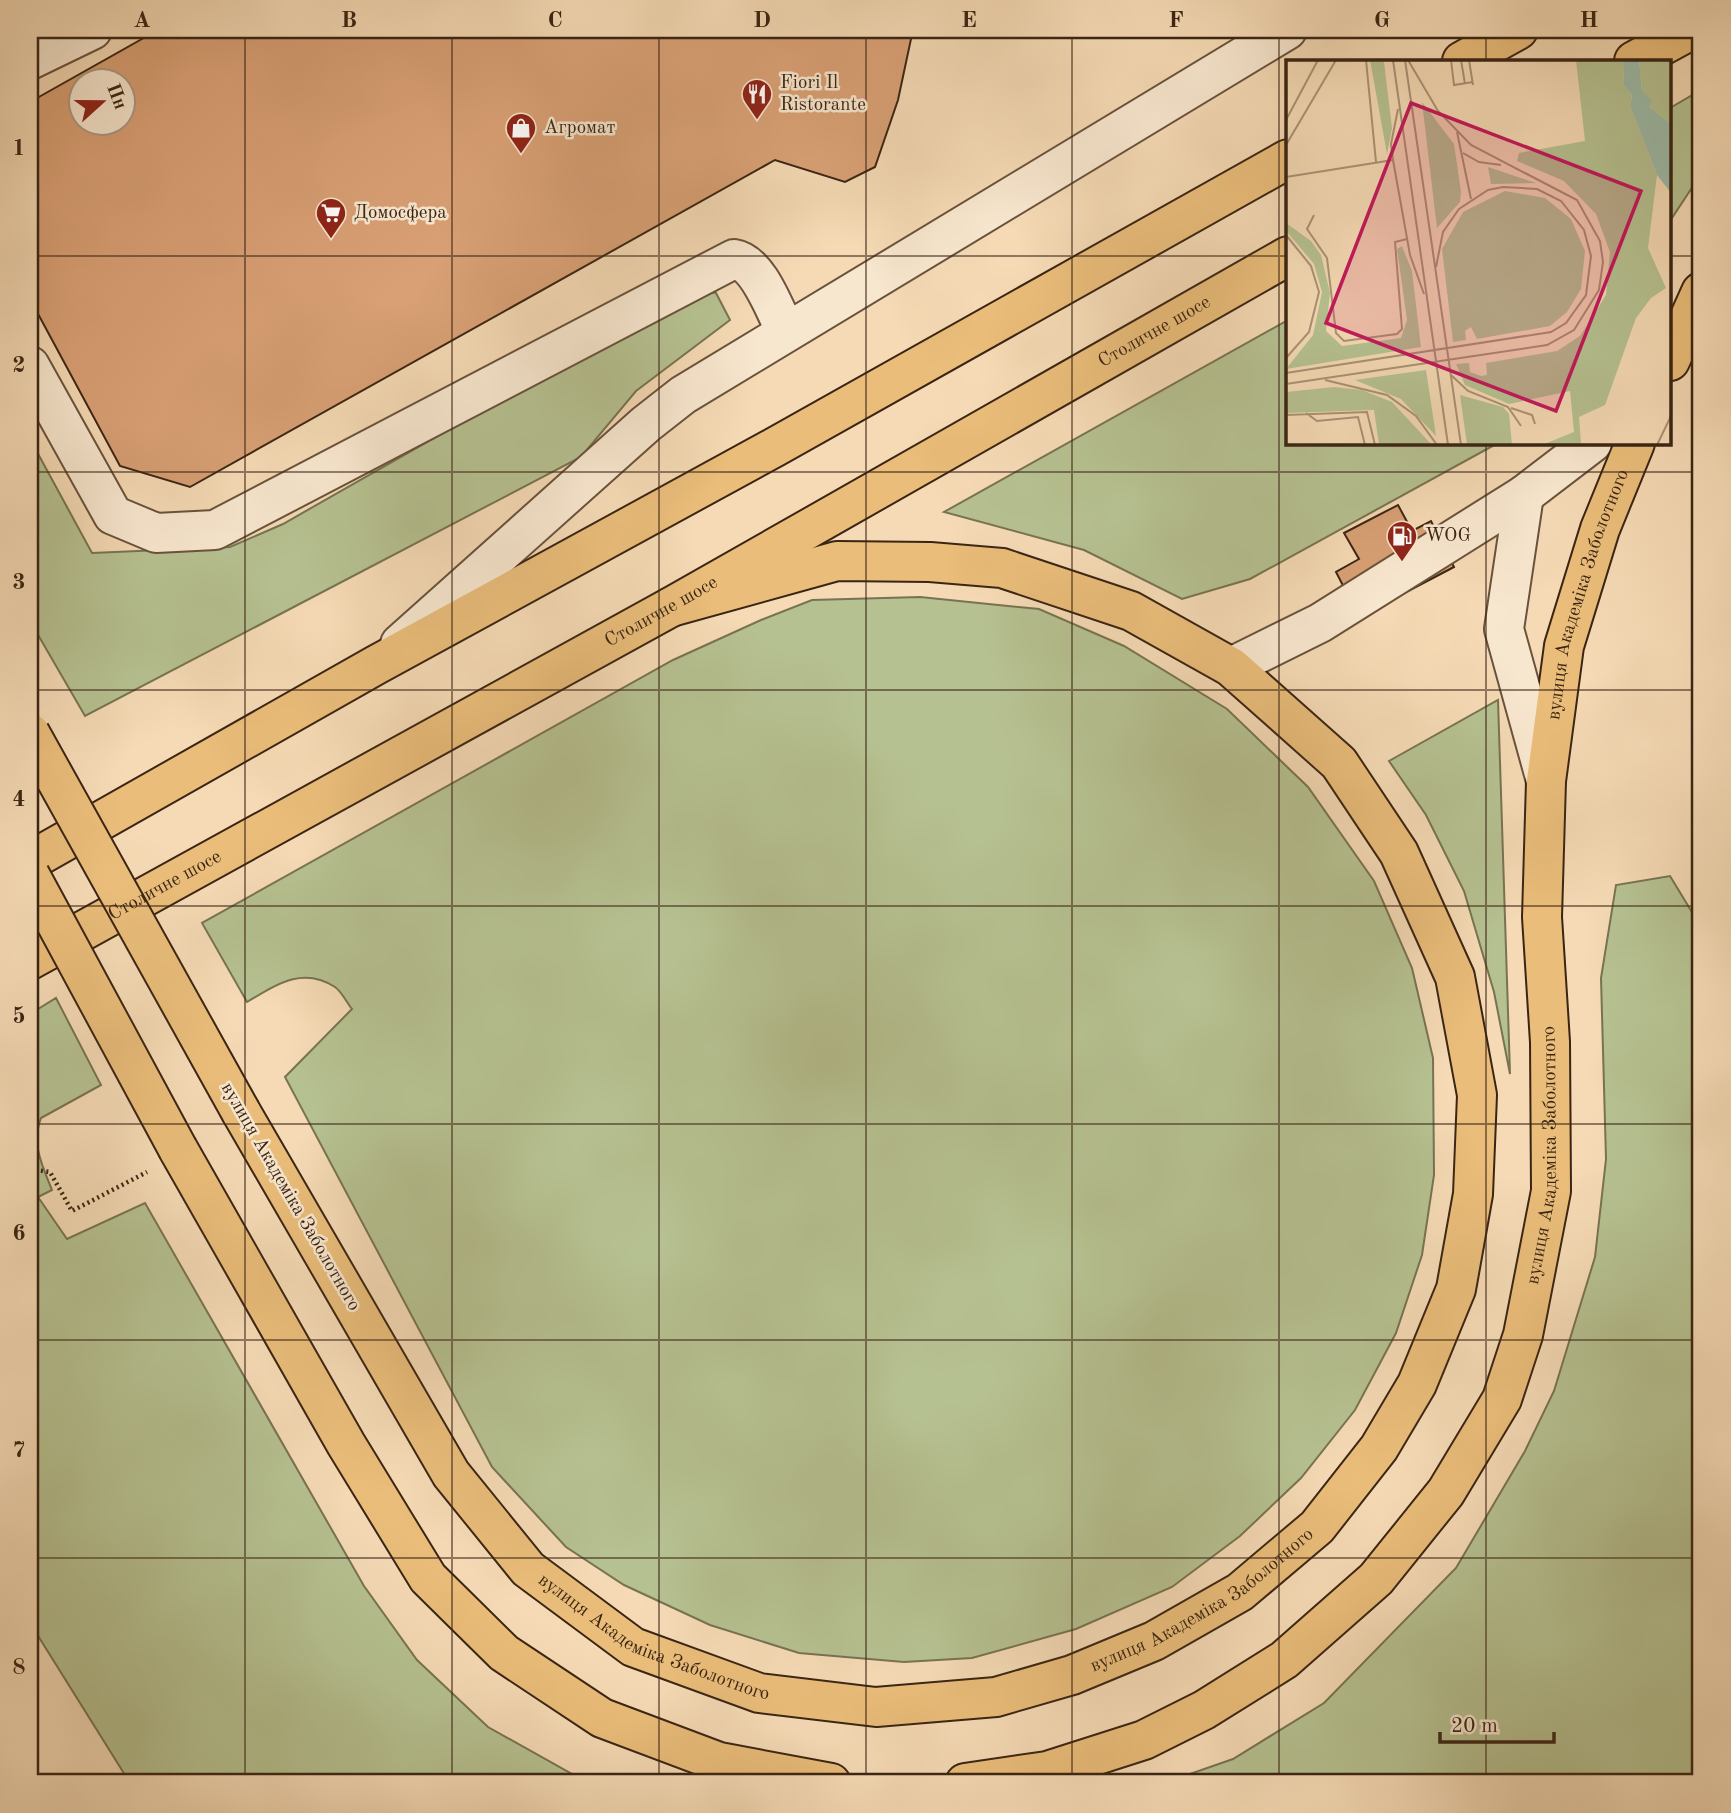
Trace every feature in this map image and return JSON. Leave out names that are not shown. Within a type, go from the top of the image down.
[{"type":"main road","points":[[1464,60],[1518,30]]},
{"type":"main road","points":[[1636,60],[1691,30]]},
{"type":"main road","points":[[30,861],[376,665],[775,447],[1286,160]]},
{"type":"main road","name":"Столичне шосе","points":[[30,960],[671,607],[1286,257]]},
{"type":"main road","points":[[1672,357],[1701,292]]},
{"type":"main road","name":"вулиця Академіка Заболотного","points":[[965,1783],[1047,1771],[1144,1740],[1203,1710],[1284,1660],[1376,1579],[1446,1492],[1502,1399],[1522,1335],[1551,1191],[1550,1042],[1542,917],[1546,781],[1564,646],[1600,529],[1635,444]]},
{"type":"main road","name":"вулиця Академіка Заболотного","points":[[30,733],[241,1112],[450,1474],[528,1569],[633,1647],[759,1693],[876,1707],[996,1697],[1072,1675],[1154,1641],[1240,1592],[1317,1527],[1379,1448],[1418,1384],[1456,1289],[1473,1194],[1477,1095],[1455,976],[1399,853],[1339,763],[1231,667],[1131,611],[1002,568],[930,562],[837,561],[671,607]]},
{"type":"main road","points":[[30,875],[178,1149],[346,1444],[428,1577],[504,1653],[602,1718],[719,1762],[831,1783]]},
{"type":"lane","points":[[30,60],[92,30]]},
{"type":"lane","points":[[376,665],[646,424],[683,395],[1287,30]]},
{"type":"lane","points":[[30,366],[113,515],[156,533],[215,530],[734,259],[742,260],[755,271],[786,332]]},
{"type":"lane","points":[[1231,667],[1320,623],[1524,495],[1591,444]]},
{"type":"lane","points":[[1524,495],[1504,629],[1546,781]]},
{"type":"path","points":[[30,1169],[50,1172],[72,1210],[146,1171]]},
{"type":"green space","points":[[1701,90],[1701,174],[1672,218],[1672,107]]},
{"type":"green space","points":[[694,290],[716,293],[730,320],[636,391],[581,457],[85,716],[30,621],[30,439],[92,553],[230,547],[283,524]]},
{"type":"green space","points":[[1286,321],[1286,444],[1496,444],[1250,579],[1182,599],[1084,550],[944,512]]},
{"type":"green space","points":[[920,597],[1039,609],[1124,646],[1227,709],[1308,787],[1374,881],[1412,968],[1433,1058],[1434,1175],[1422,1255],[1396,1333],[1355,1410],[1301,1478],[1240,1536],[1172,1587],[1076,1629],[972,1658],[904,1662],[799,1653],[710,1625],[624,1585],[566,1547],[492,1467],[285,1077],[352,1009],[335,987],[311,978],[279,984],[247,1002],[202,923],[673,660],[761,620],[812,600]]},
{"type":"green space","points":[[1498,700],[1510,1074],[1494,992],[1464,891],[1426,815],[1389,761]]},
{"type":"green space","points":[[1670,876],[1701,927],[1701,1783],[1164,1783],[1233,1759],[1324,1703],[1456,1568],[1525,1451],[1554,1391],[1595,1257],[1606,1159],[1601,978],[1616,885]]},
{"type":"green space","points":[[56,998],[101,1085],[41,1118],[38,1128],[37,1146],[52,1190],[38,1197],[67,1239],[145,1203],[364,1586],[417,1660],[488,1727],[574,1775],[599,1783],[130,1783],[30,1623],[30,1014]]},
{"type":"building","name":"Домосфера","points":[[158,30],[906,30],[911,39],[898,100],[875,167],[845,182],[775,160],[190,487],[120,466],[30,299],[30,102],[66,82],[66,136],[136,136],[136,66],[94,66]]},
{"type":"building","name":"WOG","points":[[1398,505],[1412,531],[1431,521],[1454,567],[1359,617],[1336,572],[1359,559],[1344,533]]},
{"type":"place","name":"Fiori Il Ristorante","points":[[757,121]]},
{"type":"place","name":"Агромат","points":[[521,155]]},
{"type":"place","name":"Домосфера","points":[[331,240]]},
{"type":"place","name":"WOG","points":[[1402,563]]}]
